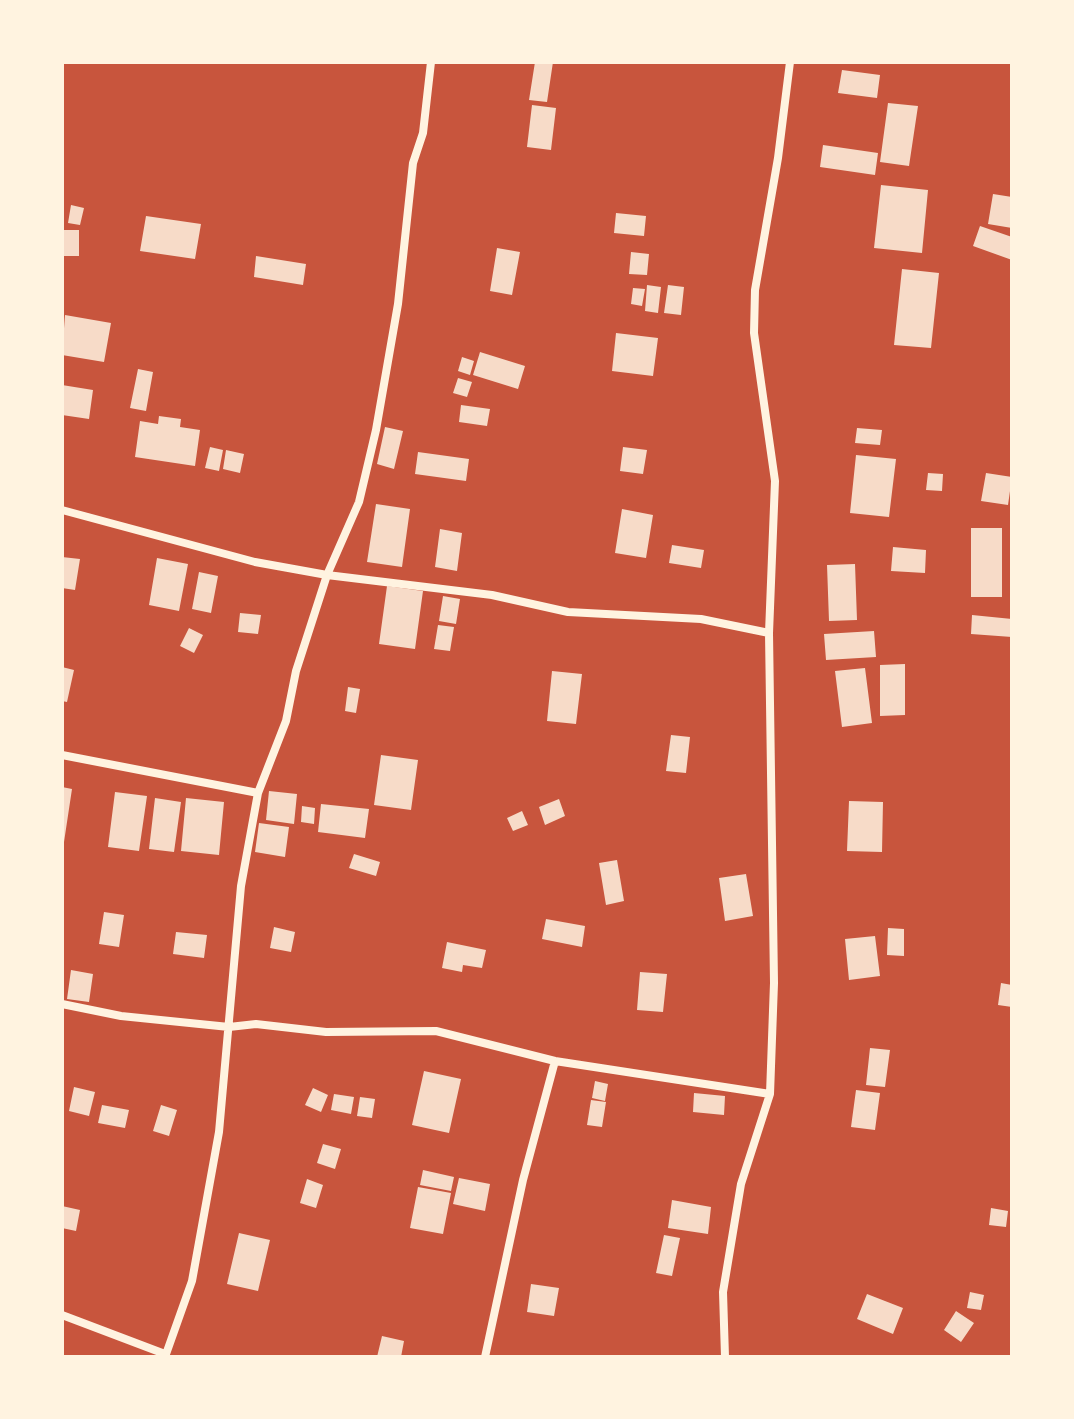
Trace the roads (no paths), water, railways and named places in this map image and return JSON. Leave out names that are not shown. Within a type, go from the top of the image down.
[{"type":"street","points":[[62,1315],[165,1356],[192,1281],[219,1132],[241,886],[258,793],[286,721],[296,671],[327,575],[359,502],[376,430],[398,304],[413,163],[423,133],[431,62]]},
{"type":"street","points":[[725,1357],[723,1292],[741,1184],[770,1094],[774,983],[769,633],[775,481],[754,333],[755,290],[778,158],[790,62]]},
{"type":"street","points":[[62,510],[255,562],[327,575],[492,595],[568,612],[701,619],[769,633]]},
{"type":"street","points":[[62,755],[258,793]]},
{"type":"street","points":[[62,1004],[121,1016],[229,1027],[256,1024],[326,1032],[436,1031],[555,1061],[770,1094]]},
{"type":"street","points":[[485,1357],[523,1180],[555,1061]]}]
